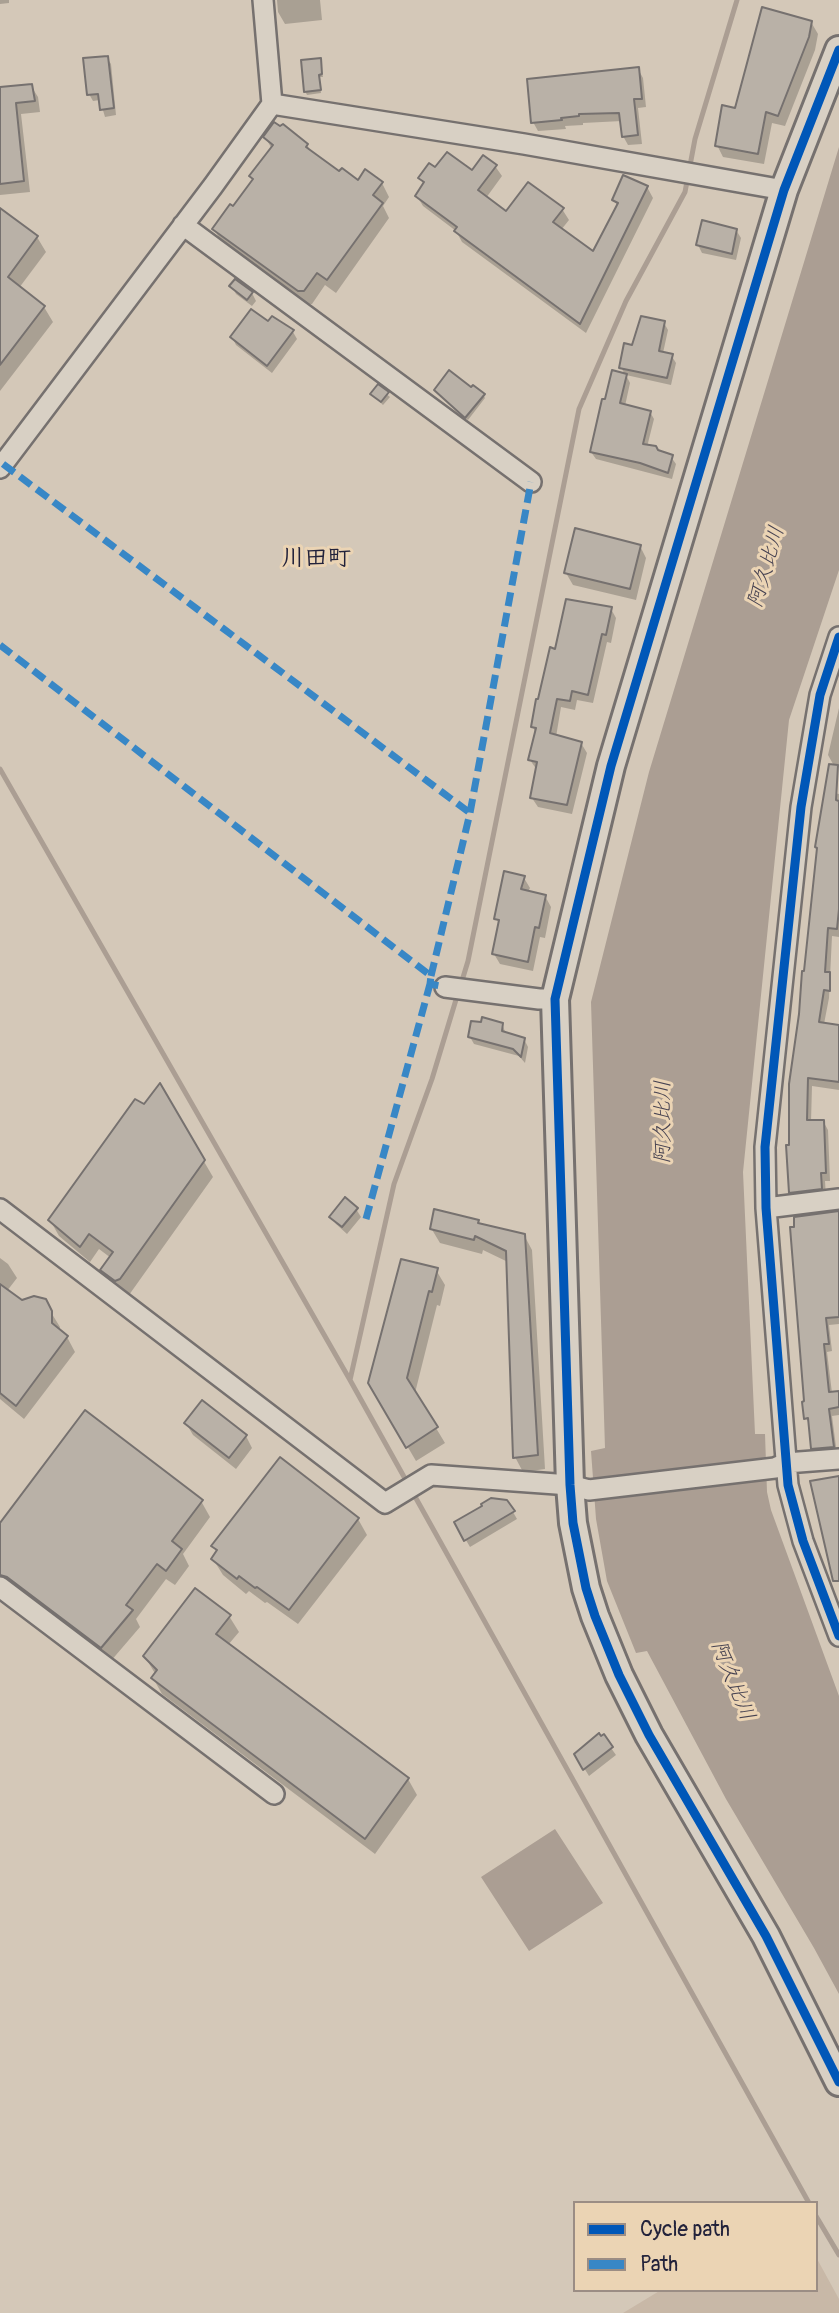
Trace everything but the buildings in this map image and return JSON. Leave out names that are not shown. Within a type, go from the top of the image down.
[{"type":"street","points":[[0,468],[272,104],[263,0]]},
{"type":"street","points":[[839,50],[784,190],[611,766],[555,999],[580,1487],[573,1523],[586,1588],[619,1675],[649,1735],[766,1936],[839,2082]]},
{"type":"street","points":[[272,104],[784,190]]},
{"type":"street","points":[[183,225],[531,482]]},
{"type":"street","points":[[839,638],[820,695],[802,807],[765,1147],[781,1465],[797,1520],[839,1636]]},
{"type":"street","points":[[445,987],[555,999]]},
{"type":"street","points":[[766,1208],[839,1199]]},
{"type":"street","points":[[0,1209],[385,1503],[431,1475],[580,1487],[839,1459]]},
{"type":"street","points":[[0,1587],[274,1794]]},
{"type":"shaded area","points":[[818,2261],[839,2299],[839,2313],[623,2313],[658,2292],[818,2292]]},
{"type":"water","name":"阿久比川","points":[[839,147],[839,570],[789,720],[743,1172],[755,1434],[765,1434],[767,1492],[771,1510],[839,1696],[839,1994],[726,1799],[647,1651],[636,1653],[607,1581],[596,1519],[591,1451],[605,1448],[591,1002],[649,772]]},
{"type":"water","points":[[555,1829],[603,1903],[529,1951],[481,1877]]},
{"type":"waterway","points":[[461,984],[468,961],[579,409],[626,301],[685,192],[695,139],[737,0]]},
{"type":"waterway","points":[[0,769],[350,1380]]},
{"type":"waterway","points":[[458,993],[432,1079],[394,1184],[350,1380],[808,2201]]},
{"type":"waterway","points":[[818,2219],[839,2255]]},
{"type":"marked path","points":[[3,464],[470,813]]},
{"type":"marked path","points":[[431,976],[470,813],[531,482]]},
{"type":"marked path","points":[[0,645],[431,976],[430,984],[445,987]]},
{"type":"marked path","points":[[366,1219],[430,984]]},
{"type":"cycle path","points":[[839,50],[784,190],[611,766],[555,999],[570,1485],[573,1523],[586,1588],[619,1675],[649,1735],[766,1936],[839,2082]]},
{"type":"cycle path","points":[[839,637],[820,695],[801,807],[765,1147],[766,1208],[788,1485],[803,1541],[839,1636]]},
{"type":"district","name":"川田町","points":[[316,559]]}]
